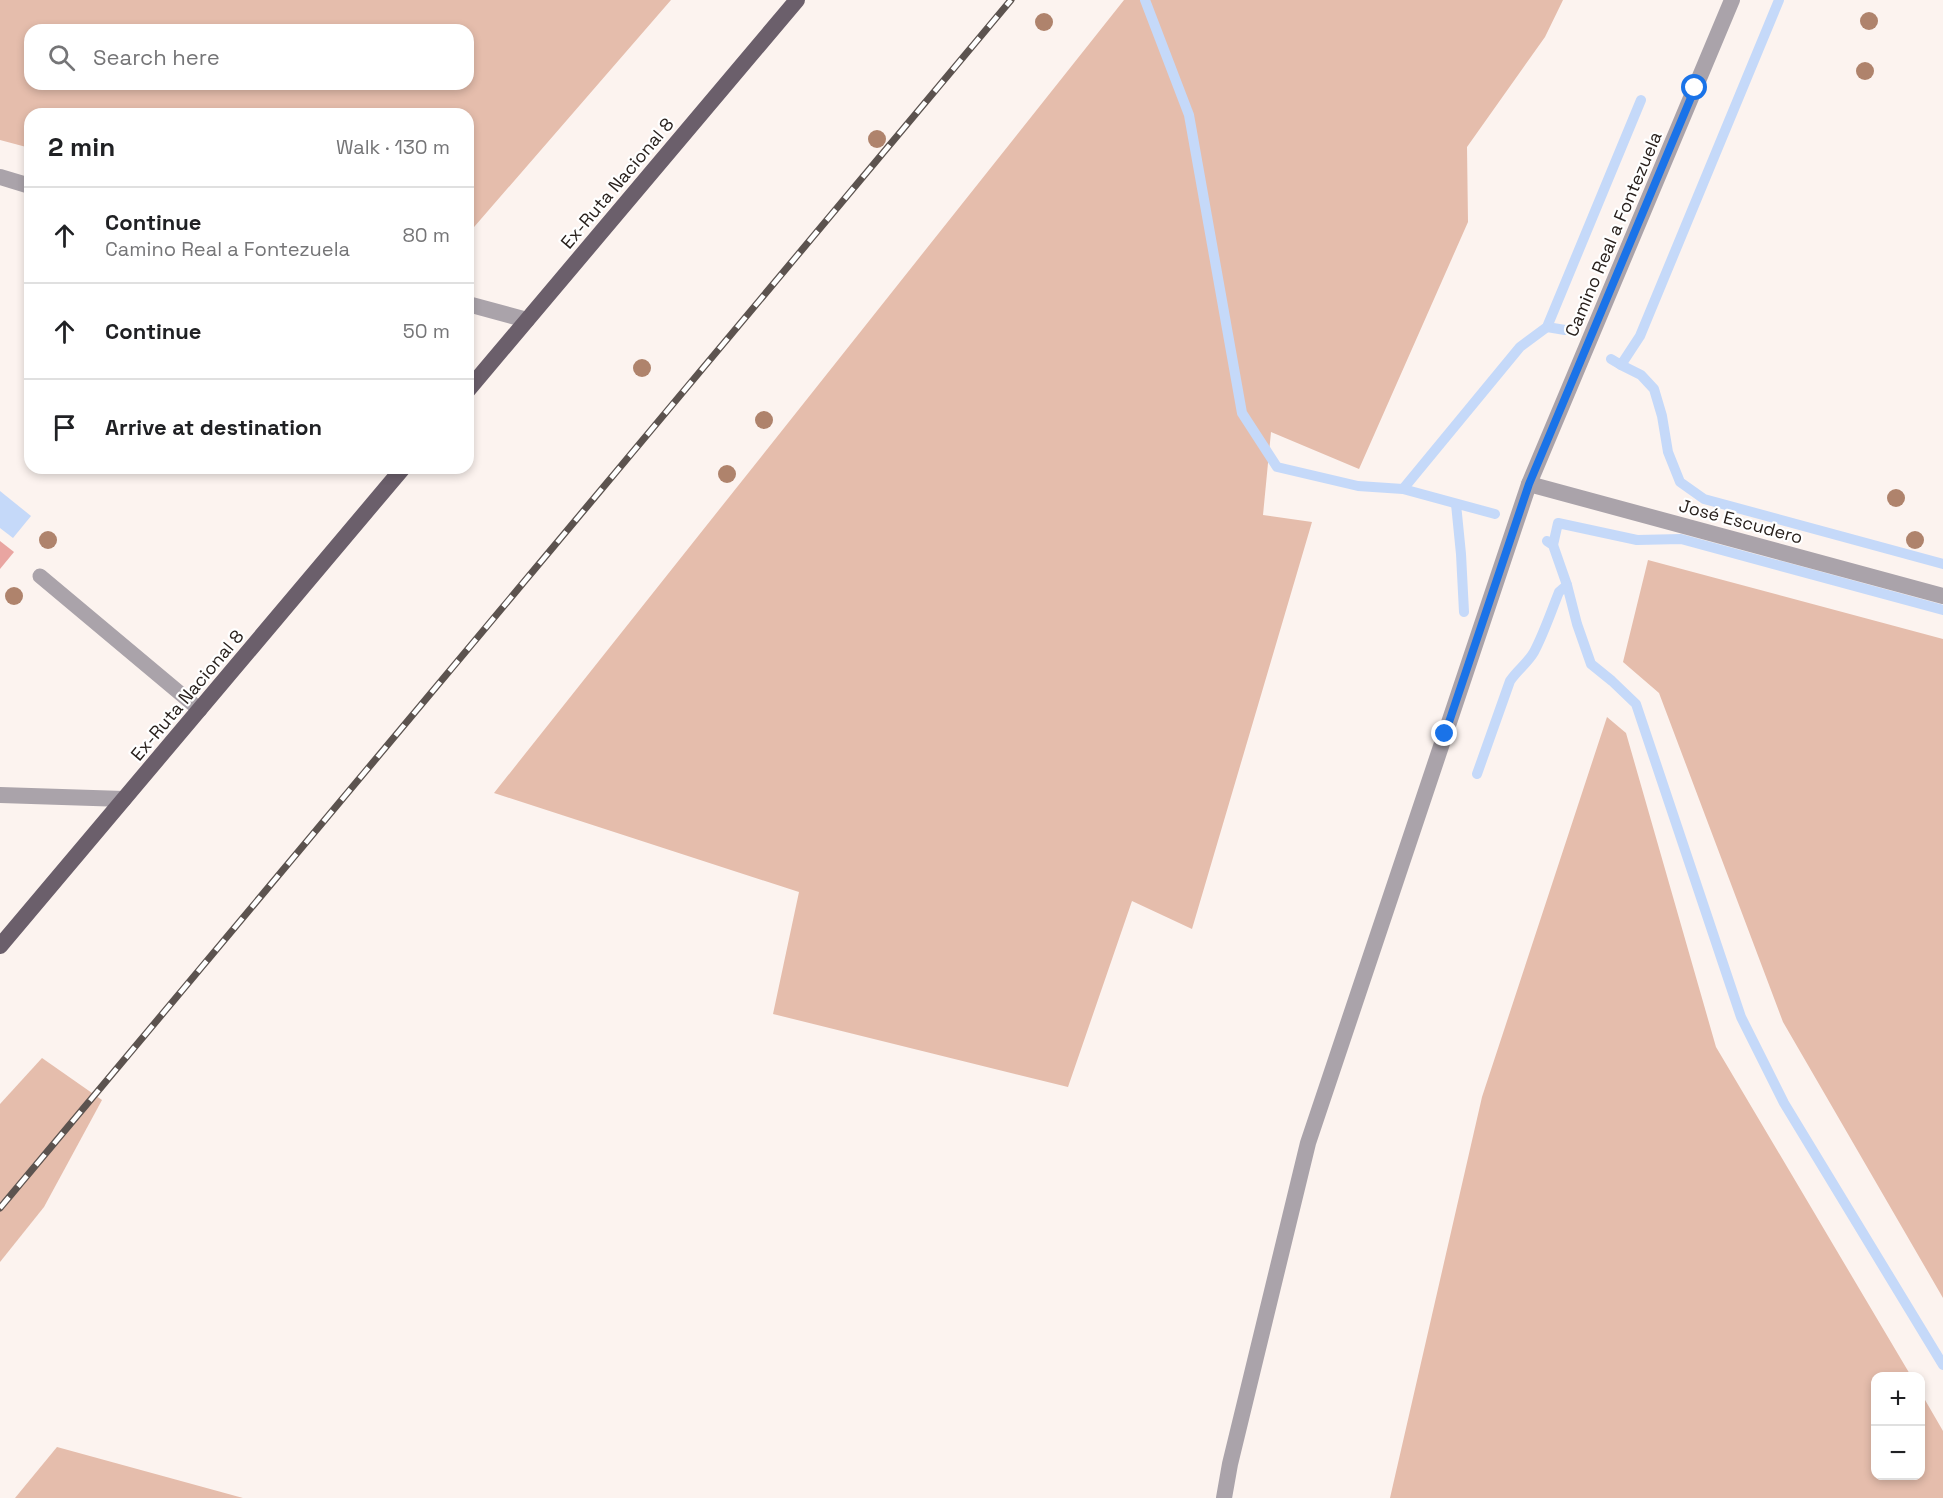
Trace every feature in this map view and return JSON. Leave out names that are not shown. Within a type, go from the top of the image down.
[{"type":"main road","name":"Ex-Ruta Nacional 8","points":[[474,383],[797,0]]},
{"type":"main road","name":"Ex-Ruta Nacional 8","points":[[0,946],[398,474]]},
{"type":"street","name":"Camino Real a Fontezuela","points":[[1224,1498],[1233,1452],[1308,1143],[1529,484],[1732,0]]},
{"type":"street","points":[[0,177],[24,184]]},
{"type":"street","points":[[474,306],[527,320]]},
{"type":"street","name":"José Escudero","points":[[1529,484],[1943,596]]},
{"type":"street","points":[[0,795],[124,799]]},
{"type":"lane","points":[[40,576],[200,710]]},
{"type":"shaded area","points":[[0,0],[671,0],[474,227],[474,108],[24,108],[24,146],[0,140]]},
{"type":"shaded area","points":[[1124,0],[1563,0],[1545,37],[1467,147],[1468,222],[1359,469],[1271,432],[1263,515],[1312,522],[1192,929],[1132,901],[1068,1087],[773,1014],[799,892],[494,793]]},
{"type":"shaded area","points":[[1648,560],[1943,639],[1943,1298],[1783,1022],[1659,693],[1623,662]]},
{"type":"shaded area","points":[[1607,717],[1626,733],[1716,1047],[1909,1372],[1871,1372],[1871,1480],[1925,1480],[1925,1400],[1943,1431],[1943,1498],[1390,1498],[1482,1097]]},
{"type":"shaded area","points":[[42,1058],[102,1100],[44,1207],[0,1262],[0,1104]]},
{"type":"shaded area","points":[[57,1447],[243,1498],[15,1498]]},
{"type":"water","points":[[0,491],[31,516],[13,538],[0,528]]},
{"type":"building","points":[[0,541],[14,552],[0,569]]},
{"type":"waterway","points":[[1145,0],[1189,115],[1242,413],[1277,467],[1358,486],[1403,489],[1495,514]]},
{"type":"waterway","points":[[1611,359],[1621,365],[1640,336],[1779,0]]},
{"type":"waterway","points":[[1403,489],[1520,347],[1547,327],[1641,100]]},
{"type":"waterway","points":[[1547,327],[1565,330]]},
{"type":"waterway","points":[[1621,365],[1641,375],[1654,389],[1662,416],[1668,452],[1680,482],[1704,499],[1943,564]]},
{"type":"waterway","points":[[1456,504],[1464,612]]},
{"type":"waterway","points":[[1553,545],[1558,523],[1637,540],[1681,539],[1943,610]]},
{"type":"waterway","points":[[1547,541],[1553,545],[1591,664],[1636,704],[1741,1017],[1784,1103],[1943,1365]]},
{"type":"waterway","points":[[1477,774],[1510,681],[1534,652],[1559,592],[1567,585]]},
{"type":"railway","points":[[0,1208],[1011,0]]},
{"type":"route","points":[[1445,734],[1529,484],[1695,88]]}]
